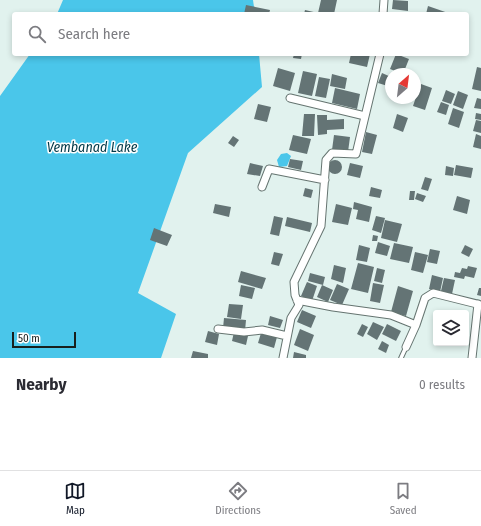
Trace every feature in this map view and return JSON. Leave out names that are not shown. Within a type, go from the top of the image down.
[{"type":"street","points":[[383,12],[384,0]]},
{"type":"street","points":[[298,302],[295,296],[294,282],[322,226],[326,160],[332,153],[356,154],[380,56]]},
{"type":"street","points":[[290,98],[365,116]]},
{"type":"street","points":[[262,187],[269,169],[324,180]]},
{"type":"street","points":[[406,348],[425,298],[432,293],[480,304],[472,358]]},
{"type":"street","points":[[298,302],[391,315],[416,325]]},
{"type":"street","points":[[283,358],[291,318],[298,302]]},
{"type":"street","points":[[218,329],[244,332],[262,330],[287,336]]},
{"type":"lane","points":[[401,358],[406,348]]},
{"type":"water","points":[[63,0],[253,0],[255,12],[58,12]]},
{"type":"water","name":"Vembanad Lake","points":[[29,56],[259,56],[262,87],[188,153],[138,293],[176,314],[161,358],[0,358],[0,96]]},
{"type":"water","points":[[287,153],[291,156],[287,166],[279,167],[277,160],[281,154]]},
{"type":"building","points":[[321,0],[337,0],[334,12],[318,12]]},
{"type":"building","points":[[393,0],[408,1],[408,11],[392,9]]},
{"type":"building","points":[[246,5],[270,10],[270,12],[244,12]]},
{"type":"building","points":[[428,6],[445,12],[426,12]]},
{"type":"building","points":[[294,56],[302,56],[301,59],[293,58]]},
{"type":"building","points":[[351,56],[370,56],[367,67],[349,63]]},
{"type":"building","points":[[395,56],[401,56],[409,59],[405,68],[390,68]]},
{"type":"building","points":[[477,67],[481,68],[481,91],[472,89]]},
{"type":"building","points":[[278,68],[295,73],[290,91],[273,86]]},
{"type":"building","points":[[303,71],[317,74],[312,96],[298,93]]},
{"type":"building","points":[[382,73],[385,74],[385,85],[378,83]]},
{"type":"building","points":[[332,74],[347,78],[345,89],[330,86]]},
{"type":"building","points":[[319,77],[330,79],[326,98],[315,96]]},
{"type":"building","points":[[421,84],[432,88],[425,110],[413,106],[414,104],[421,104]]},
{"type":"building","points":[[335,88],[360,94],[357,109],[332,103]]},
{"type":"building","points":[[446,90],[455,94],[451,104],[442,101]]},
{"type":"building","points":[[458,91],[468,95],[463,109],[453,105]]},
{"type":"building","points":[[477,98],[481,99],[481,109],[474,108]]},
{"type":"building","points":[[441,102],[449,105],[446,115],[437,112]]},
{"type":"building","points":[[258,104],[271,107],[267,122],[254,119]]},
{"type":"building","points":[[453,108],[464,112],[459,128],[448,124]]},
{"type":"building","points":[[476,113],[481,114],[481,120],[475,119]]},
{"type":"building","points":[[304,114],[315,114],[314,136],[302,136]]},
{"type":"building","points":[[397,114],[408,118],[403,132],[393,128]]},
{"type":"building","points":[[317,115],[327,115],[327,120],[344,119],[344,129],[327,130],[327,134],[318,135]]},
{"type":"building","points":[[476,120],[481,121],[481,133],[473,131]]},
{"type":"building","points":[[366,132],[377,135],[372,154],[362,152]]},
{"type":"building","points":[[476,134],[481,136],[481,149],[473,147]]},
{"type":"building","points":[[293,135],[311,139],[307,154],[289,150]]},
{"type":"building","points":[[334,135],[350,137],[348,152],[332,150]]},
{"type":"building","points":[[233,136],[239,140],[234,147],[228,143]]},
{"type":"building","points":[[290,159],[303,161],[301,170],[288,167]]},
{"type":"building","points":[[335,160],[340,162],[342,167],[340,172],[335,174],[330,172],[328,167],[330,162]]},
{"type":"building","points":[[250,163],[263,166],[260,176],[247,174]]},
{"type":"building","points":[[350,163],[363,166],[360,178],[347,175]]},
{"type":"building","points":[[456,165],[473,168],[471,178],[454,175]]},
{"type":"building","points":[[446,166],[454,168],[453,176],[445,175]]},
{"type":"building","points":[[425,177],[432,179],[428,191],[421,189]]},
{"type":"building","points":[[371,187],[382,190],[380,198],[369,196]]},
{"type":"building","points":[[305,188],[313,190],[311,198],[303,196]]},
{"type":"building","points":[[410,191],[415,191],[414,200],[409,200]]},
{"type":"building","points":[[417,193],[426,196],[423,202],[415,199]]},
{"type":"building","points":[[457,196],[470,200],[467,214],[453,210]]},
{"type":"building","points":[[354,202],[372,207],[369,222],[356,219],[358,210],[353,209]]},
{"type":"building","points":[[215,204],[231,207],[229,217],[213,213]]},
{"type":"building","points":[[336,204],[352,208],[348,225],[332,222]]},
{"type":"building","points":[[274,216],[283,218],[279,236],[270,234]]},
{"type":"building","points":[[376,216],[385,218],[381,233],[372,230]]},
{"type":"building","points":[[287,217],[312,223],[310,232],[285,226]]},
{"type":"building","points":[[385,220],[402,224],[397,242],[381,238]]},
{"type":"building","points":[[154,228],[172,235],[167,246],[150,240]]},
{"type":"building","points":[[373,235],[378,236],[377,241],[372,241]]},
{"type":"building","points":[[378,242],[390,246],[387,256],[375,253]]},
{"type":"building","points":[[394,243],[413,247],[409,263],[390,259]]},
{"type":"building","points":[[359,245],[370,248],[367,262],[356,260]]},
{"type":"building","points":[[465,245],[473,249],[469,257],[461,253]]},
{"type":"building","points":[[430,249],[440,251],[437,264],[427,262]]},
{"type":"building","points":[[274,252],[283,254],[279,266],[271,264]]},
{"type":"building","points":[[415,252],[428,255],[423,273],[411,270]]},
{"type":"building","points":[[358,263],[374,267],[368,293],[351,289]]},
{"type":"building","points":[[334,265],[346,268],[343,283],[331,279]]},
{"type":"building","points":[[468,266],[477,268],[474,278],[465,276],[464,279],[454,277],[455,272],[460,273],[462,268],[467,269]]},
{"type":"building","points":[[377,268],[385,270],[382,283],[374,281]]},
{"type":"building","points":[[241,271],[266,278],[262,289],[238,282]]},
{"type":"building","points":[[310,273],[325,277],[323,285],[308,281]]},
{"type":"building","points":[[432,275],[443,278],[440,292],[429,289]]},
{"type":"building","points":[[444,278],[455,280],[452,294],[441,291]]},
{"type":"building","points":[[307,282],[317,286],[312,301],[301,296]]},
{"type":"building","points":[[373,283],[384,285],[380,303],[370,301]]},
{"type":"building","points":[[337,284],[349,289],[342,305],[330,300]]},
{"type":"building","points":[[241,285],[255,288],[252,299],[239,296]]},
{"type":"building","points":[[322,285],[333,290],[328,302],[317,297]]},
{"type":"building","points":[[398,286],[413,291],[406,316],[391,312]]},
{"type":"building","points":[[479,288],[481,288],[481,296],[477,295]]},
{"type":"building","points":[[229,304],[243,305],[241,319],[227,317]]},
{"type":"building","points":[[302,310],[316,316],[311,328],[297,322]]},
{"type":"building","points":[[270,316],[283,320],[280,328],[268,325]]},
{"type":"building","points":[[224,318],[246,320],[245,331],[223,328]]},
{"type":"building","points":[[373,322],[384,327],[377,340],[367,334]]},
{"type":"building","points":[[362,324],[368,327],[363,337],[357,334]]},
{"type":"building","points":[[387,324],[401,331],[396,341],[382,334]]},
{"type":"building","points":[[300,329],[314,335],[308,351],[294,345]]},
{"type":"building","points":[[208,331],[219,334],[217,345],[205,342]]},
{"type":"building","points":[[234,332],[248,336],[246,345],[232,341]]},
{"type":"building","points":[[261,333],[277,337],[274,348],[258,343]]},
{"type":"building","points":[[382,341],[389,345],[386,353],[378,349]]},
{"type":"building","points":[[193,351],[208,354],[208,358],[191,358]]},
{"type":"building","points":[[294,352],[306,355],[306,358],[293,358]]}]
